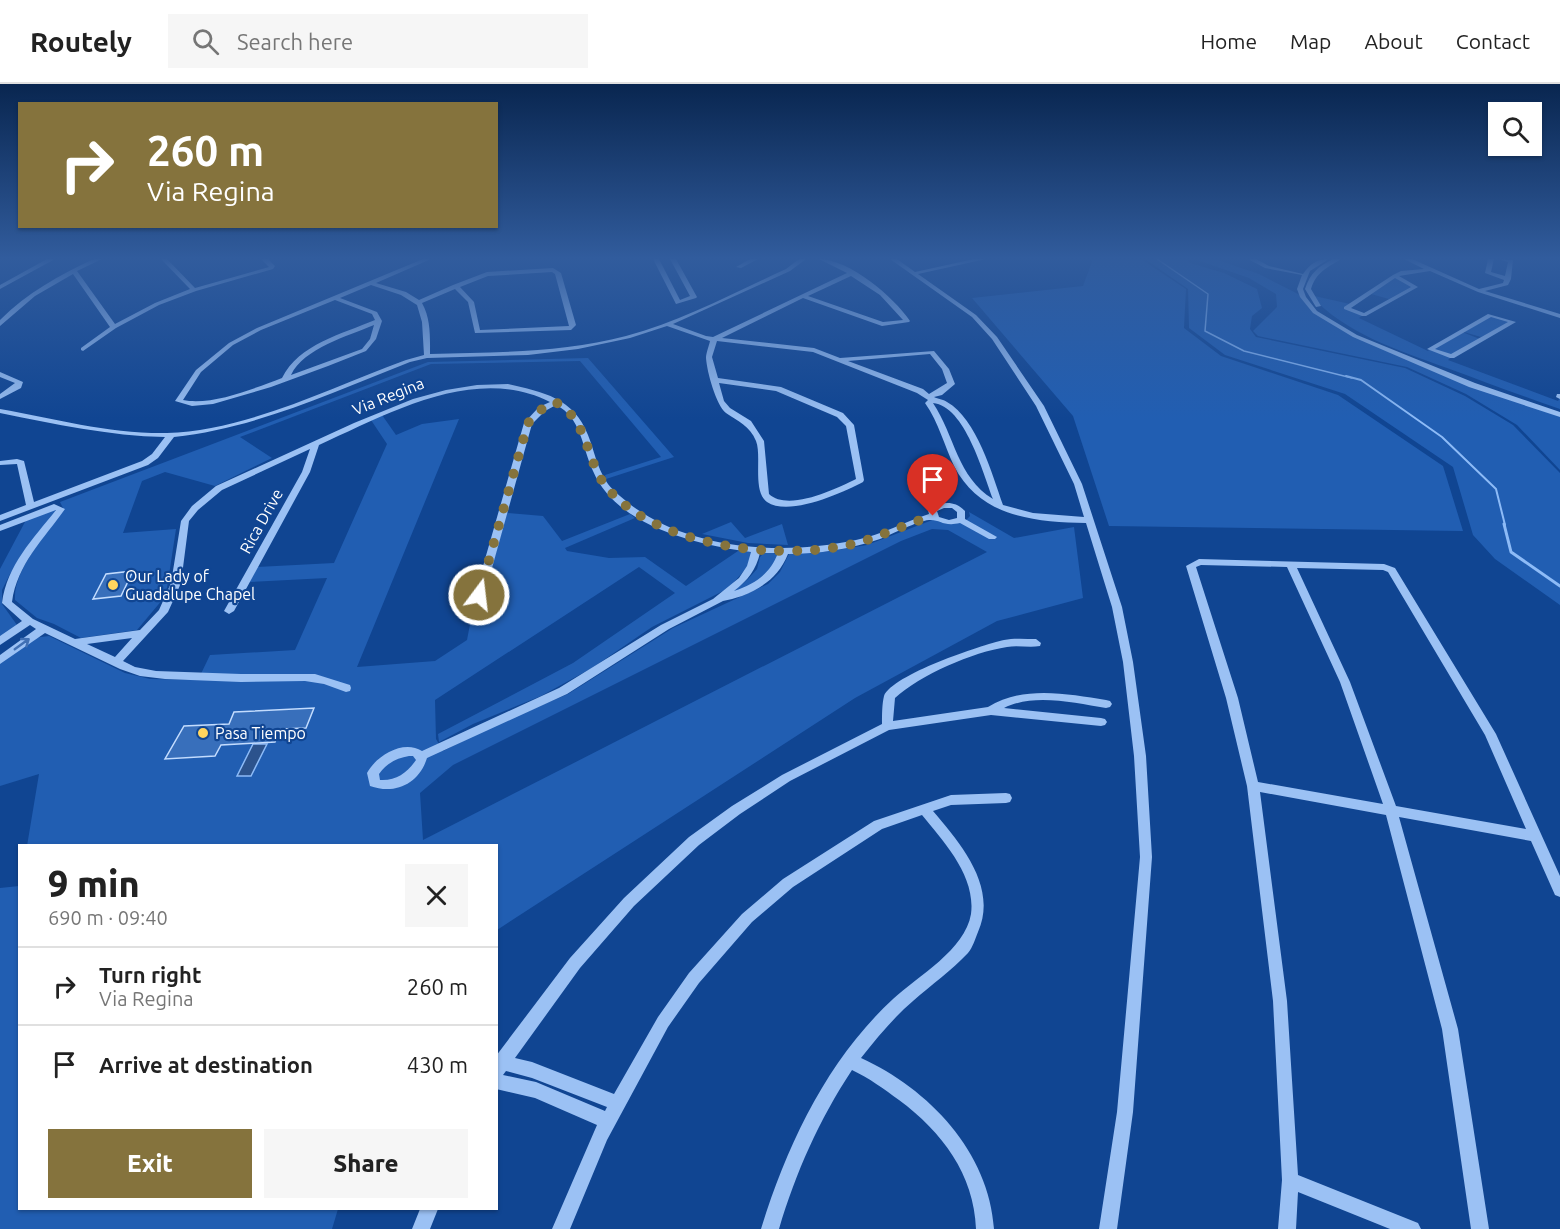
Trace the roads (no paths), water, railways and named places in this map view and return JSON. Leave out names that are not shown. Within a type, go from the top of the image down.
[{"type":"street","points":[[0,324],[13,312]]},
{"type":"street","points":[[104,312],[114,327]]},
{"type":"street","points":[[83,349],[114,327],[141,312]]},
{"type":"street","points":[[300,312],[259,329],[231,344],[198,371],[179,401],[184,405],[230,399],[364,350],[373,339],[379,321],[373,312]]},
{"type":"street","points":[[425,312],[427,356]]},
{"type":"street","points":[[473,312],[477,332],[571,328],[573,325],[569,312]]},
{"type":"street","points":[[0,411],[119,433],[171,435],[255,418],[427,356],[546,352],[589,346],[629,337],[692,312]]},
{"type":"street","points":[[715,380],[778,389],[840,415],[850,424],[860,480],[806,502],[774,503],[765,495],[760,441],[748,423],[727,410],[720,401],[709,357],[714,339],[769,312]]},
{"type":"street","points":[[849,312],[882,324],[907,321],[899,312]]},
{"type":"street","points":[[969,312],[995,338],[1053,430],[1078,484],[1117,607],[1128,662],[1140,756],[1146,857],[1125,1112],[1108,1229]]},
{"type":"street","points":[[1316,312],[1339,327],[1472,385],[1560,416]]},
{"type":"street","points":[[1503,318],[1516,312]]},
{"type":"street","points":[[1490,315],[1513,322],[1452,357],[1430,349],[1461,332],[1490,315]]},
{"type":"street","points":[[285,380],[287,373],[303,356],[379,321]]},
{"type":"street","points":[[666,324],[694,335],[714,339],[814,350],[920,391],[931,398],[941,400],[954,409],[972,434],[1000,507]]},
{"type":"street","points":[[1461,332],[1483,339]]},
{"type":"street","points":[[1387,348],[1560,410]]},
{"type":"street","points":[[840,359],[932,352],[945,369],[951,384],[931,398],[929,403],[941,419],[958,465],[969,485],[985,499],[1000,507],[1036,517],[1090,520]]},
{"type":"street","points":[[0,374],[19,382],[18,386],[0,398]]},
{"type":"street","name":"Via Regina","points":[[116,662],[163,612],[176,583],[185,522],[195,508],[219,488],[405,402],[458,389],[482,387],[516,389],[555,402],[573,414],[601,480],[610,492],[628,507],[691,539],[756,549],[814,550],[856,543],[933,516],[932,510],[949,505],[961,511],[961,520]]},
{"type":"street","points":[[474,615],[528,423],[542,409],[555,402]]},
{"type":"street","points":[[0,518],[145,463],[154,456],[171,435]]},
{"type":"street","name":"Rica Drive","points":[[229,611],[306,472],[316,443]]},
{"type":"street","points":[[0,463],[16,460],[21,463],[31,506]]},
{"type":"street","points":[[0,528],[54,507],[61,509],[12,575],[7,603],[29,621],[76,642],[127,670],[154,675],[262,678],[296,675],[331,681],[346,688]]},
{"type":"street","points":[[933,516],[944,522],[961,520],[992,537]]},
{"type":"street","points":[[716,601],[742,580],[752,566],[756,549]]},
{"type":"street","points":[[421,756],[563,691],[665,627],[769,578],[778,569],[784,551]]},
{"type":"street","points":[[1287,1229],[1290,1180],[1280,1001],[1253,786],[1232,698],[1191,566],[1199,562],[1384,567],[1392,570],[1490,734],[1560,891]]},
{"type":"street","points":[[1291,565],[1345,682],[1391,810],[1450,1029],[1480,1229]]},
{"type":"street","points":[[0,641],[29,621]]},
{"type":"street","points":[[0,660],[44,628]]},
{"type":"street","points":[[76,642],[145,633]]},
{"type":"street","points":[[887,726],[890,696],[909,681],[933,669],[1005,644],[1036,643]]},
{"type":"street","points":[[991,711],[1004,701],[1020,699],[1074,699],[1106,704]]},
{"type":"street","points":[[619,1104],[532,1070],[499,1066],[576,963],[628,902],[658,873],[736,810],[776,784],[887,726],[991,711],[1101,722]]},
{"type":"street","points":[[1253,786],[1535,836]]},
{"type":"street","points":[[561,1229],[608,1121],[663,1022],[694,978],[747,918],[788,883],[878,825],[951,800],[1006,798]]},
{"type":"street","points":[[770,1229],[786,1180],[805,1140],[849,1061],[888,1014],[965,946],[973,930],[978,912],[976,888],[954,845],[924,810]]},
{"type":"street","points":[[849,1061],[869,1068],[913,1102],[939,1125],[959,1148],[978,1193],[985,1229]]},
{"type":"street","points":[[498,1081],[536,1090],[608,1121]]},
{"type":"street","points":[[1290,1180],[1412,1229]]},
{"type":"street","points":[[421,1229],[429,1210]]},
{"type":"waterway","points":[[1207,312],[1205,331],[1244,351],[1352,378]]},
{"type":"waterway","points":[[1346,376],[1361,380],[1442,437],[1496,489],[1505,525]]},
{"type":"waterway","points":[[1504,524],[1511,552],[1560,586]]},
{"type":"place","name":"Our Lady of Guadalupe Chapel","points":[[113,585]]},
{"type":"place","name":"Pasa Tiempo","points":[[203,733]]}]
